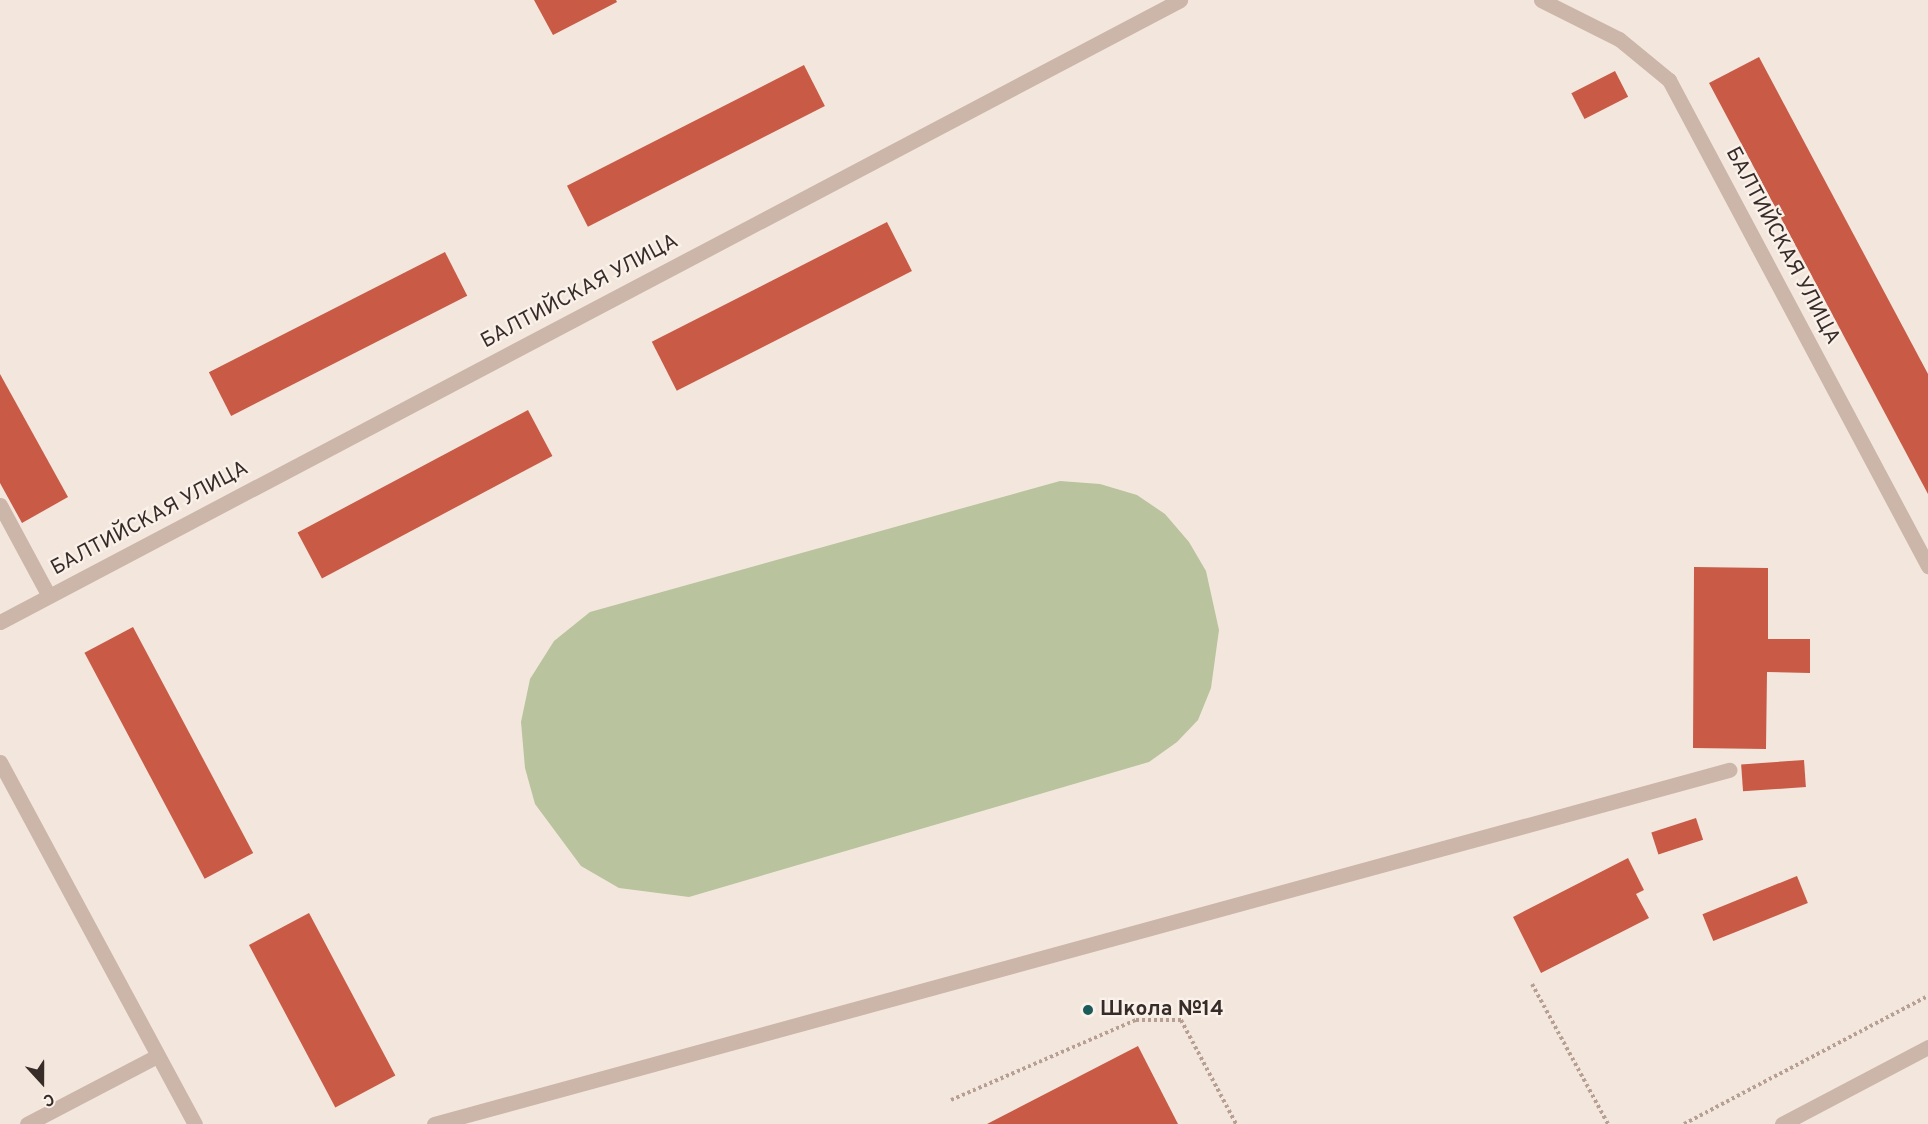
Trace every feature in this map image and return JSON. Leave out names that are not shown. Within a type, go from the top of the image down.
[{"type":"street","name":"БАЛТИЙСКАЯ УЛИЦА","points":[[0,622],[1180,0]]},
{"type":"street","name":"БАЛТИЙСКАЯ УЛИЦА","points":[[1541,0],[1618,39],[1669,80],[1928,566]]},
{"type":"street","points":[[0,505],[49,596]]},
{"type":"street","points":[[0,762],[195,1124]]},
{"type":"street","points":[[434,1124],[1729,770]]},
{"type":"street","points":[[1782,1124],[1928,1047]]},
{"type":"street","points":[[27,1124],[157,1056]]},
{"type":"path","points":[[1532,984],[1608,1124]]},
{"type":"path","points":[[1684,1124],[1928,996]]},
{"type":"path","points":[[951,1100],[1136,1020],[1181,1020],[1236,1124]]},
{"type":"green space","points":[[1060,481],[1100,484],[1137,495],[1165,514],[1189,542],[1206,571],[1219,630],[1211,688],[1198,720],[1177,742],[1149,762],[689,897],[619,888],[581,866],[535,804],[525,768],[521,722],[530,679],[554,641],[590,612]]},
{"type":"building","points":[[534,0],[616,0],[617,2],[553,35]]},
{"type":"building","points":[[1759,57],[1928,374],[1928,494],[1709,83]]},
{"type":"building","points":[[804,65],[825,106],[588,227],[567,186]]},
{"type":"building","points":[[1615,71],[1628,97],[1585,119],[1571,93]]},
{"type":"building","points":[[887,222],[912,271],[677,391],[652,342]]},
{"type":"building","points":[[445,252],[467,296],[231,416],[209,372]]},
{"type":"building","points":[[0,374],[68,497],[22,523],[0,483]]},
{"type":"building","points":[[528,410],[552,456],[322,578],[298,533]]},
{"type":"building","points":[[1694,567],[1768,568],[1768,639],[1810,639],[1810,673],[1767,672],[1766,749],[1693,748]]},
{"type":"building","points":[[133,627],[253,853],[205,879],[84,653]]},
{"type":"building","points":[[1804,760],[1806,787],[1743,791],[1741,764]]},
{"type":"building","points":[[1696,818],[1703,840],[1658,854],[1651,833]]},
{"type":"building","points":[[1628,858],[1644,890],[1636,894],[1649,918],[1541,973],[1513,917]]},
{"type":"building","points":[[1797,876],[1808,903],[1713,941],[1702,914]]},
{"type":"building","points":[[309,913],[395,1075],[335,1107],[249,945]]},
{"type":"building","points":[[1138,1046],[1178,1124],[987,1124]]},
{"type":"place","name":"Школа №14","points":[[1088,1010]]}]
